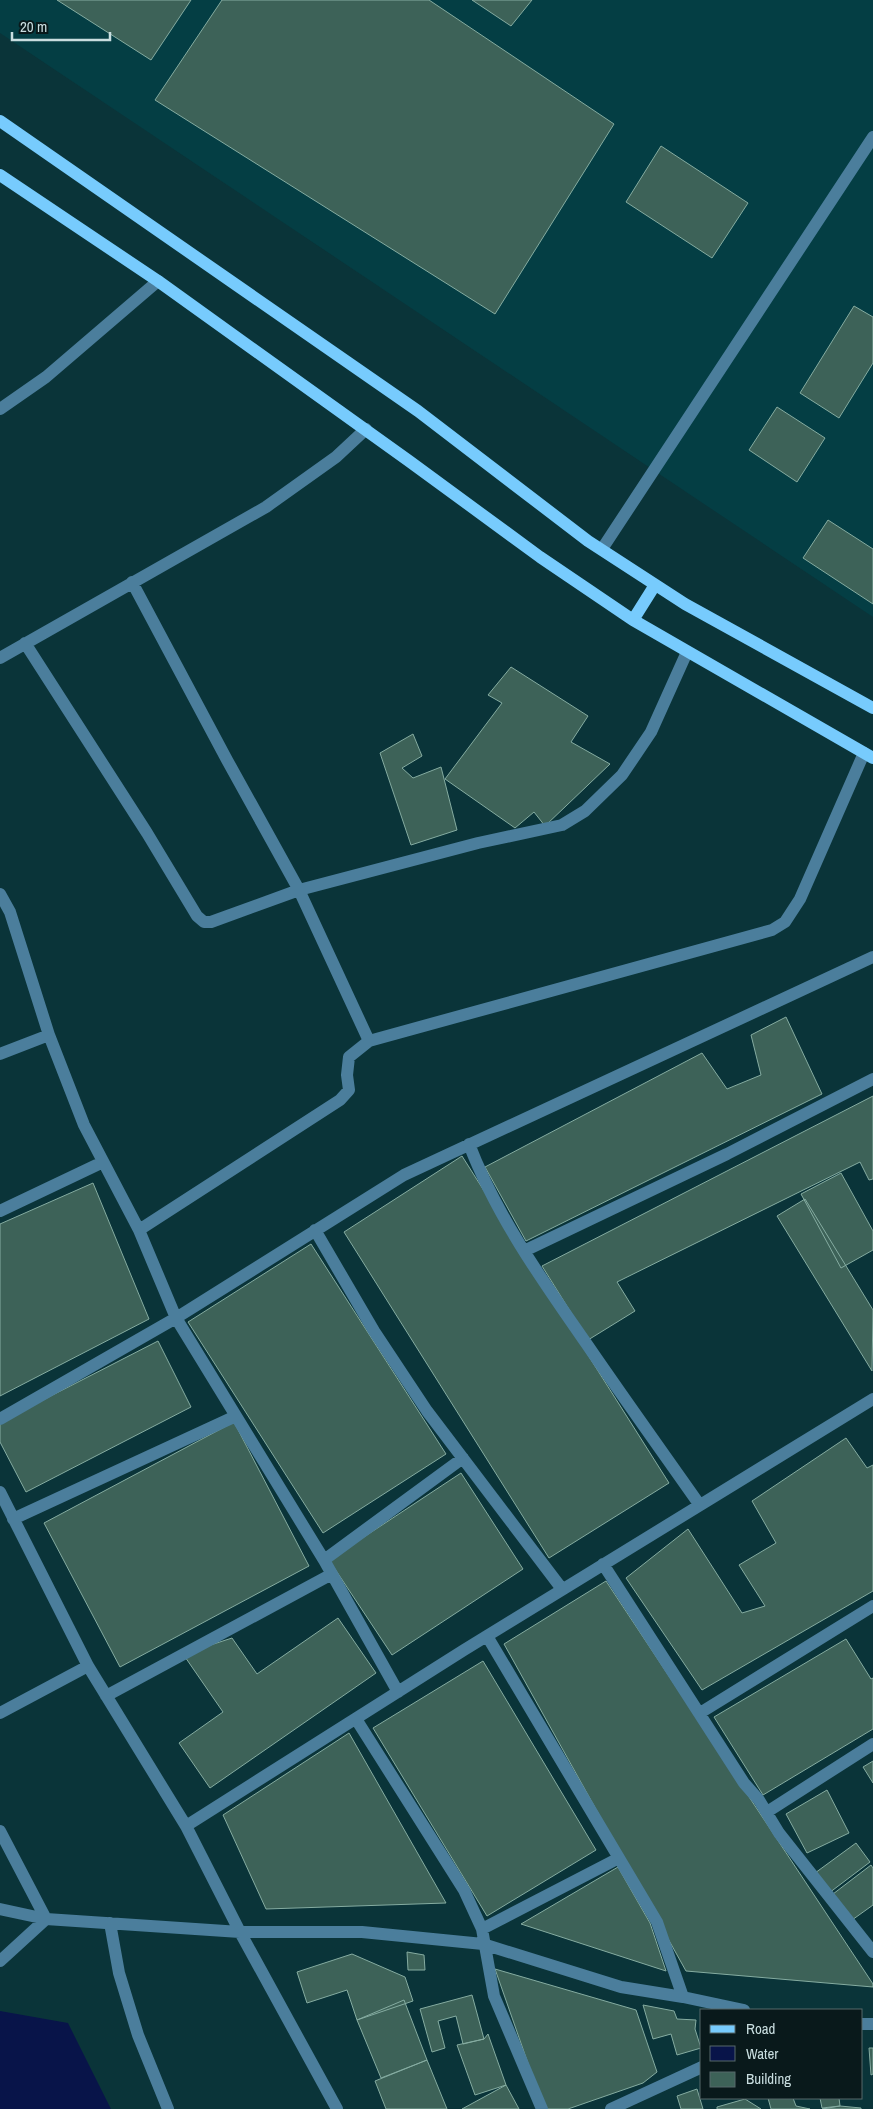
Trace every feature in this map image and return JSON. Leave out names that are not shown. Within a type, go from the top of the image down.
[{"type":"main road","points":[[0,121],[418,411],[588,541],[685,604],[873,708]]},
{"type":"main road","points":[[0,175],[158,281],[366,429],[540,557],[633,620],[868,755]]},
{"type":"main road","points":[[633,620],[655,585]]},
{"type":"street","points":[[602,549],[873,137]]},
{"type":"street","points":[[0,409],[46,377],[158,281]]},
{"type":"street","points":[[0,658],[266,507],[336,457],[366,429]]},
{"type":"street","points":[[132,582],[299,890],[369,1041]]},
{"type":"street","points":[[25,643],[147,833],[197,916],[204,922],[211,922],[299,890],[478,843],[562,825],[585,811],[622,775],[651,732],[686,652]]},
{"type":"street","points":[[139,1230],[340,1100],[349,1090],[347,1075],[349,1057],[369,1041],[772,930],[786,922],[800,900],[868,755]]},
{"type":"street","points":[[0,894],[10,912],[49,1035],[84,1126],[139,1230],[176,1318],[324,1560],[398,1692]]},
{"type":"street","points":[[0,1419],[176,1318],[404,1175],[873,957]]},
{"type":"street","points":[[0,1054],[49,1035]]},
{"type":"street","points":[[524,1251],[727,1154],[873,1079]]},
{"type":"street","points":[[469,1144],[485,1182],[524,1251],[699,1504]]},
{"type":"street","points":[[0,1211],[104,1162]]},
{"type":"street","points":[[315,1230],[374,1330],[428,1411],[562,1589]]},
{"type":"street","points":[[186,1826],[562,1589],[873,1399]]},
{"type":"street","points":[[13,1519],[236,1416]]},
{"type":"street","points":[[324,1560],[463,1458]]},
{"type":"street","points":[[0,1492],[88,1666],[186,1826],[240,1932],[337,2109]]},
{"type":"street","points":[[603,1564],[779,1833],[873,1952]]},
{"type":"street","points":[[106,1696],[332,1574]]},
{"type":"street","points":[[700,1713],[873,1606]]},
{"type":"street","points":[[487,1636],[657,1922],[683,1996]]},
{"type":"street","points":[[0,1713],[88,1666]]},
{"type":"street","points":[[356,1719],[464,1890],[482,1929],[483,1944],[494,1996],[542,2109]]},
{"type":"street","points":[[767,1812],[814,1780],[873,1744]]},
{"type":"street","points":[[0,1831],[46,1919]]},
{"type":"street","points":[[482,1929],[619,1858]]},
{"type":"street","points":[[0,1909],[46,1919],[240,1932],[362,1932],[483,1944],[621,1987],[683,1996],[740,2009]]},
{"type":"street","points":[[0,1961],[46,1919]]},
{"type":"street","points":[[110,1923],[119,1973],[138,2035],[168,2109]]},
{"type":"street","points":[[611,2109],[700,2068]]},
{"type":"shaded area","points":[[0,0],[873,0],[873,617],[0,33]]},
{"type":"water","points":[[0,2011],[68,2023],[111,2109],[0,2109]]},
{"type":"building","points":[[57,0],[191,0],[151,60]]},
{"type":"building","points":[[222,0],[429,0],[614,124],[495,314],[155,100]]},
{"type":"building","points":[[472,0],[532,0],[511,26]]},
{"type":"building","points":[[661,146],[748,203],[712,258],[626,202]]},
{"type":"building","points":[[854,306],[873,317],[873,363],[839,418],[800,393]]},
{"type":"building","points":[[777,407],[825,438],[797,482],[749,450]]},
{"type":"building","points":[[828,520],[873,549],[873,604],[803,558]]},
{"type":"building","points":[[511,667],[588,716],[571,742],[610,764],[545,826],[534,812],[515,828],[445,779],[502,703],[488,695]]},
{"type":"building","points":[[413,734],[422,756],[402,768],[413,778],[441,767],[457,830],[411,845],[380,753]]},
{"type":"building","points":[[786,1017],[822,1094],[526,1241],[485,1167],[702,1053],[727,1089],[761,1075],[751,1035]]},
{"type":"building","points":[[873,1096],[873,1179],[869,1180],[860,1162],[617,1282],[635,1311],[588,1340],[542,1266]]},
{"type":"building","points":[[462,1156],[669,1483],[549,1558],[344,1232]]},
{"type":"building","points":[[841,1173],[873,1231],[873,1250],[841,1268],[801,1194]]},
{"type":"building","points":[[93,1183],[149,1319],[0,1396],[0,1224]]},
{"type":"building","points":[[805,1199],[873,1310],[872,1371],[777,1216]]},
{"type":"building","points":[[311,1244],[446,1454],[323,1533],[188,1322]]},
{"type":"building","points":[[158,1341],[191,1407],[26,1492],[0,1442],[0,1422]]},
{"type":"building","points":[[234,1422],[309,1566],[120,1667],[44,1523]]},
{"type":"building","points":[[846,1438],[867,1468],[873,1465],[873,1591],[702,1690],[626,1578],[688,1529],[742,1613],[765,1606],[739,1565],[776,1543],[752,1501]]},
{"type":"building","points":[[461,1473],[523,1569],[392,1655],[329,1560]]},
{"type":"building","points":[[606,1581],[873,1984],[873,1987],[686,1971],[504,1644]]},
{"type":"building","points":[[338,1618],[376,1673],[210,1788],[179,1743],[223,1712],[183,1654],[232,1638],[257,1674]]},
{"type":"building","points":[[846,1639],[871,1679],[873,1678],[873,1729],[763,1795],[714,1717]]},
{"type":"building","points":[[483,1661],[596,1850],[487,1916],[373,1728]]},
{"type":"building","points":[[349,1733],[446,1903],[266,1909],[223,1815]]},
{"type":"building","points":[[873,1761],[873,1783],[863,1767]]},
{"type":"building","points":[[827,1790],[849,1833],[807,1853],[786,1814]]},
{"type":"building","points":[[856,1843],[870,1862],[829,1893],[815,1873]]},
{"type":"building","points":[[871,1865],[873,1868],[873,1905],[852,1920],[833,1894]]},
{"type":"building","points":[[618,1867],[650,1923],[666,1971],[521,1924]]},
{"type":"building","points":[[407,1952],[424,1955],[425,1970],[408,1970]]},
{"type":"building","points":[[352,1954],[405,1977],[413,2001],[357,2020],[347,1990],[307,2003],[297,1972]]},
{"type":"building","points":[[495,1969],[636,2010],[657,2072],[643,2083],[568,2109],[544,2109]]},
{"type":"building","points":[[472,1995],[484,2039],[463,2044],[456,2016],[438,2021],[445,2048],[432,2052],[420,2009]]},
{"type":"building","points":[[404,2000],[427,2060],[381,2078],[357,2020]]},
{"type":"building","points":[[643,2005],[674,2011],[677,2019],[696,2020],[695,2029],[700,2048],[677,2055],[671,2034],[653,2039]]},
{"type":"building","points":[[488,2034],[506,2085],[475,2095],[457,2045],[484,2039]]},
{"type":"building","points":[[869,2048],[873,2048],[873,2074],[871,2075]]},
{"type":"building","points":[[427,2060],[447,2109],[386,2109],[375,2081]]},
{"type":"building","points":[[506,2085],[519,2109],[462,2109]]},
{"type":"building","points":[[697,2089],[703,2109],[681,2109],[677,2096]]},
{"type":"building","points":[[745,2099],[761,2109],[717,2109],[717,2107]]},
{"type":"building","points":[[768,2099],[793,2099],[796,2106],[810,2109],[771,2109]]},
{"type":"building","points":[[820,2099],[839,2099],[840,2106],[822,2108]]},
{"type":"building","points":[[840,2106],[861,2108],[861,2109],[822,2109]]}]
